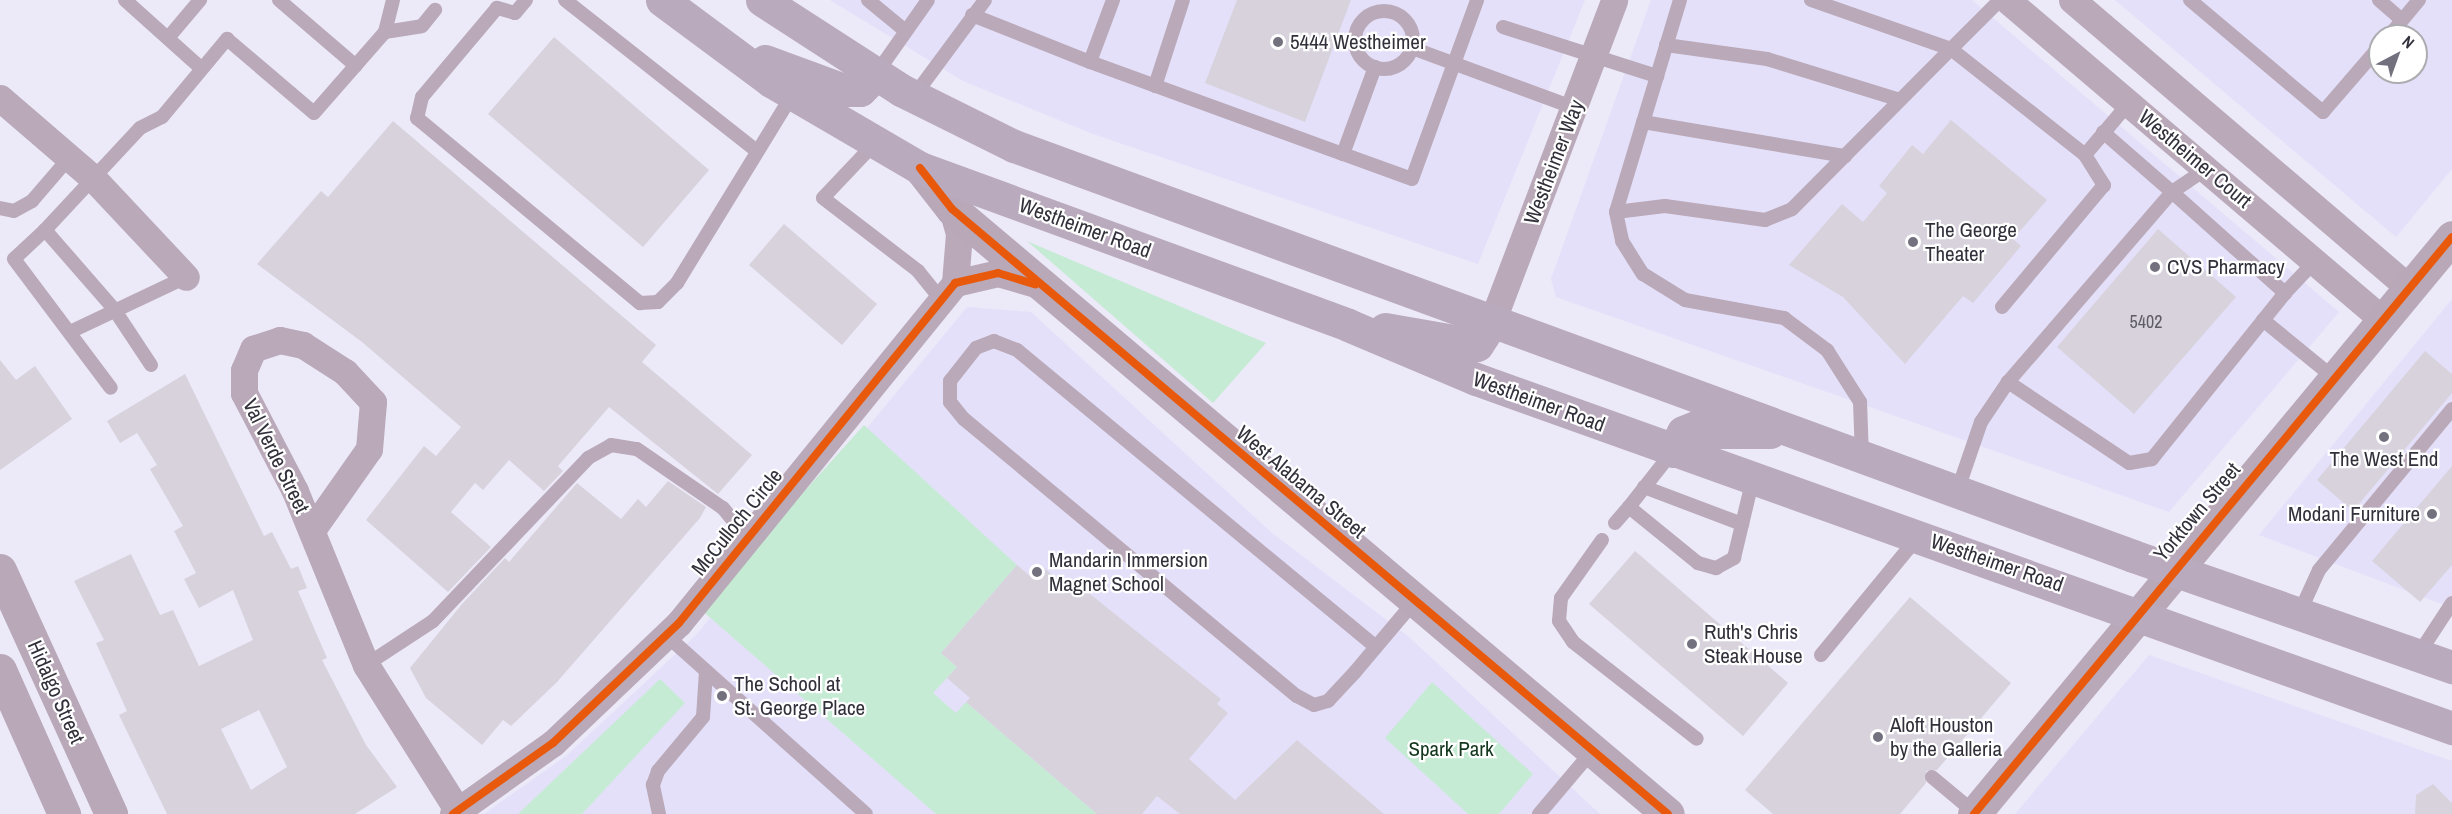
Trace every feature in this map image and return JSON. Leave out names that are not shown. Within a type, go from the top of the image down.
[{"type":"main road","name":"Westheimer Road","points":[[662,0],[793,94],[874,144],[920,168],[1348,325],[1476,379],[1673,451],[2136,612],[2452,728]]},
{"type":"main road","points":[[762,0],[876,74],[914,96],[1014,146],[2172,570],[2452,667]]},
{"type":"main road","points":[[726,47],[844,90],[860,90],[876,74]]},
{"type":"main road","points":[[1348,325],[1477,345],[1492,322]]},
{"type":"main road","points":[[1673,451],[1683,432],[1698,426],[1718,432],[1792,432]]},
{"type":"street","name":"Westheimer Way","points":[[1492,322],[1614,0]]},
{"type":"street","name":"Westheimer Court","points":[[2007,0],[2382,319]]},
{"type":"street","name":"Westheimer Court","points":[[2072,0],[2409,288]]},
{"type":"street","points":[[2129,103],[2157,72]]},
{"type":"street","points":[[0,98],[92,177],[186,277]]},
{"type":"street","name":"West Alabama Street","points":[[920,168],[952,209],[1414,602],[1668,814]]},
{"type":"street","points":[[948,291],[959,234],[952,209]]},
{"type":"street","name":"Yorktown Street","points":[[1974,814],[2136,612],[2452,237]]},
{"type":"street","points":[[948,291],[998,273],[1041,285]]},
{"type":"street","name":"McCulloch Circle","points":[[456,812],[553,743],[666,635],[948,291]]},
{"type":"street","name":"Val Verde Street","points":[[312,530],[369,449],[373,402],[345,372],[303,345],[280,340],[253,349],[244,370],[244,393],[312,530],[366,665],[456,812]]},
{"type":"street","name":"Hidalgo Street","points":[[0,570],[111,814]]},
{"type":"street","name":"Hidalgo Street","points":[[0,670],[64,814]]},
{"type":"lane","points":[[125,0],[202,69]]},
{"type":"lane","points":[[168,38],[200,0]]},
{"type":"lane","points":[[279,0],[356,66]]},
{"type":"lane","points":[[111,388],[72,331],[14,259],[45,230],[140,128],[162,117],[227,39],[314,113],[385,32],[393,0]]},
{"type":"lane","points":[[526,0],[515,12],[497,8],[436,79],[417,107],[423,127],[634,300],[655,304],[677,283],[793,94]]},
{"type":"lane","points":[[565,0],[757,151]]},
{"type":"lane","points":[[868,0],[903,29]]},
{"type":"lane","points":[[876,74],[903,29],[928,0]]},
{"type":"lane","points":[[914,96],[985,0]]},
{"type":"lane","points":[[1090,62],[1113,0]]},
{"type":"lane","points":[[1155,86],[1183,0]]},
{"type":"lane","points":[[972,15],[1090,62],[1412,178],[1477,0]]},
{"type":"lane","points":[[1680,0],[1616,212],[1622,241],[1643,273],[1685,300],[1784,318],[1827,350],[1860,402],[1862,457]]},
{"type":"lane","points":[[1811,0],[1951,49],[2085,155],[2104,184],[2002,306]]},
{"type":"lane","points":[[1616,212],[1665,206],[1765,220],[1792,209],[2000,0]]},
{"type":"lane","points":[[2190,0],[2323,112],[2368,60]]},
{"type":"lane","points":[[2379,0],[2402,20]]},
{"type":"lane","points":[[2399,24],[2419,0]]},
{"type":"lane","points":[[1394,6],[1407,22],[1412,48],[1394,68],[1375,68],[1356,46],[1358,27],[1372,14],[1394,6]]},
{"type":"lane","points":[[385,32],[422,26],[435,10]]},
{"type":"lane","points":[[1503,27],[1657,76]]},
{"type":"lane","points":[[1666,45],[1767,59],[1900,100]]},
{"type":"lane","points":[[1412,48],[1575,108]]},
{"type":"lane","points":[[1343,154],[1375,68]]},
{"type":"lane","points":[[2085,155],[2129,103]]},
{"type":"lane","points":[[1643,122],[1845,156]]},
{"type":"lane","points":[[2103,132],[2285,293]]},
{"type":"lane","points":[[874,144],[823,198],[918,271],[948,291]]},
{"type":"lane","points":[[0,208],[14,211],[32,201],[69,158]]},
{"type":"lane","points":[[1958,492],[1981,422],[2008,382],[2172,192],[2206,169]]},
{"type":"lane","points":[[45,230],[114,309],[151,365]]},
{"type":"lane","points":[[2008,382],[2129,463],[2152,459],[2285,293],[2315,261]]},
{"type":"lane","points":[[72,331],[114,309],[186,277]]},
{"type":"lane","points":[[2264,320],[2333,377]]},
{"type":"lane","points":[[1376,647],[1017,351],[994,341],[976,348],[950,381],[950,402],[964,419],[1297,696],[1314,705],[1328,701],[1376,647],[1414,602]]},
{"type":"lane","points":[[2299,614],[2319,570],[2452,409]]},
{"type":"lane","points":[[366,665],[442,613],[582,463],[611,445],[637,449],[723,508],[747,538]]},
{"type":"lane","points":[[1615,523],[1673,451]]},
{"type":"lane","points":[[1629,507],[1698,563],[1716,568],[1734,558],[1753,478]]},
{"type":"lane","points":[[1644,487],[1742,524]]},
{"type":"lane","points":[[1821,655],[1919,536]]},
{"type":"lane","points":[[1602,540],[1561,598],[1559,621],[1573,642],[1697,739]]},
{"type":"lane","points":[[2418,655],[2452,603]]},
{"type":"lane","points":[[666,635],[866,814]]},
{"type":"lane","points":[[659,814],[653,785],[658,771],[703,717],[706,672]]},
{"type":"lane","points":[[1539,814],[1593,750]]},
{"type":"lane","points":[[1932,777],[1974,814]]},
{"type":"shaded area","points":[[830,0],[1585,0],[1478,264],[1093,134],[963,81]]},
{"type":"shaded area","points":[[1651,0],[1972,0],[2339,312],[2169,512],[1556,297],[1551,279]]},
{"type":"shaded area","points":[[2115,0],[2452,0],[2452,169],[2396,237]]},
{"type":"shaded area","points":[[2452,299],[2452,608],[2259,535]]},
{"type":"shaded area","name":"Mandarin Immersion Magnet School","points":[[967,307],[1031,312],[1272,533],[1409,637],[1600,814],[484,814],[566,756],[696,635]]},
{"type":"shaded area","points":[[2149,655],[2452,761],[2452,814],[2015,814]]},
{"type":"green space","points":[[1027,241],[1266,343],[1213,403]]},
{"type":"green space","points":[[864,425],[1017,565],[941,653],[957,667],[933,693],[956,713],[966,702],[1097,814],[936,814],[699,608]]},
{"type":"green space","points":[[660,679],[685,703],[582,814],[518,814]]},
{"type":"green space","name":"Spark Park","points":[[1432,682],[1533,774],[1499,814],[1468,814],[1385,738]]},
{"type":"building","name":"5444 Westheimer","points":[[1237,0],[1351,0],[1305,122],[1205,83]]},
{"type":"building","points":[[554,37],[709,170],[643,247],[488,114]]},
{"type":"building","name":"The George Theater","points":[[1951,120],[2047,200],[2013,239],[2021,246],[1973,303],[1963,296],[1905,364],[1843,297],[1789,265],[1842,204],[1863,222],[1887,193],[1879,186],[1912,145],[1923,154]]},
{"type":"building","points":[[393,121],[656,345],[642,362],[752,455],[718,494],[609,407],[558,466],[563,471],[544,491],[509,460],[483,490],[475,483],[451,512],[491,547],[448,592],[366,520],[424,446],[436,456],[461,427],[362,342],[257,264],[321,191],[328,197]]},
{"type":"building","points":[[784,224],[877,304],[842,345],[749,265]]},
{"type":"building","name":"CVS Pharmacy","points":[[2158,229],[2236,297],[2134,414],[2057,347]]},
{"type":"building","name":"The West End","points":[[2425,351],[2452,374],[2452,393],[2353,511],[2317,480]]},
{"type":"building","points":[[0,360],[16,380],[35,366],[72,419],[0,470]]},
{"type":"building","points":[[185,374],[264,536],[272,532],[291,569],[298,566],[307,588],[298,591],[327,658],[322,660],[366,745],[397,787],[355,814],[167,814],[119,715],[127,711],[96,643],[104,640],[74,581],[131,554],[160,615],[173,610],[199,666],[253,640],[233,590],[199,608],[184,579],[196,573],[174,531],[183,526],[150,469],[157,465],[137,433],[120,443],[107,421]],"holes":[[[259,710],[287,767],[251,790],[221,729]]]},
{"type":"building","name":"Modani Furniture","points":[[2452,466],[2452,565],[2420,602],[2372,561]]},
{"type":"building","points":[[668,481],[706,507],[700,518],[557,682],[511,726],[503,720],[482,745],[426,698],[410,668],[462,604],[505,558],[509,562],[577,483],[621,519],[638,499],[646,507]]},
{"type":"building","points":[[1635,551],[1788,683],[1743,736],[1589,604]]},
{"type":"building","points":[[1040,564],[1064,586],[1070,578],[1221,699],[1217,704],[1228,713],[1189,759],[1235,800],[1297,740],[1384,814],[1180,814],[1157,796],[1142,814],[1097,814],[966,702],[970,698],[947,678],[957,667],[941,653],[1017,565],[1030,576]]},
{"type":"building","name":"Aloft Houston by the Galleria","points":[[1910,597],[2011,683],[1937,770],[1926,771],[1926,783],[1900,814],[1773,814],[1745,790]]},
{"type":"building","points":[[2433,784],[2452,803],[2452,814],[2415,814],[2416,795]]},
{"type":"cycle path","points":[[920,168],[952,209],[1668,814]]},
{"type":"cycle path","points":[[1974,814],[2452,237]]},
{"type":"cycle path","points":[[453,814],[553,743],[679,623],[955,283],[998,273],[1035,284]]},
{"type":"place","name":"5444 Westheimer","points":[[1278,42]]},
{"type":"place","name":"The George Theater","points":[[1913,242]]},
{"type":"place","name":"CVS Pharmacy","points":[[2155,267]]},
{"type":"place","name":"The West End","points":[[2384,437]]},
{"type":"place","name":"Modani Furniture","points":[[2432,514]]},
{"type":"place","name":"Mandarin Immersion Magnet School","points":[[1037,572]]},
{"type":"place","name":"Ruth's Chris Steak House","points":[[1692,644]]},
{"type":"place","name":"The School at St. George Place","points":[[722,696]]},
{"type":"place","name":"Aloft Houston by the Galleria","points":[[1878,737]]}]
